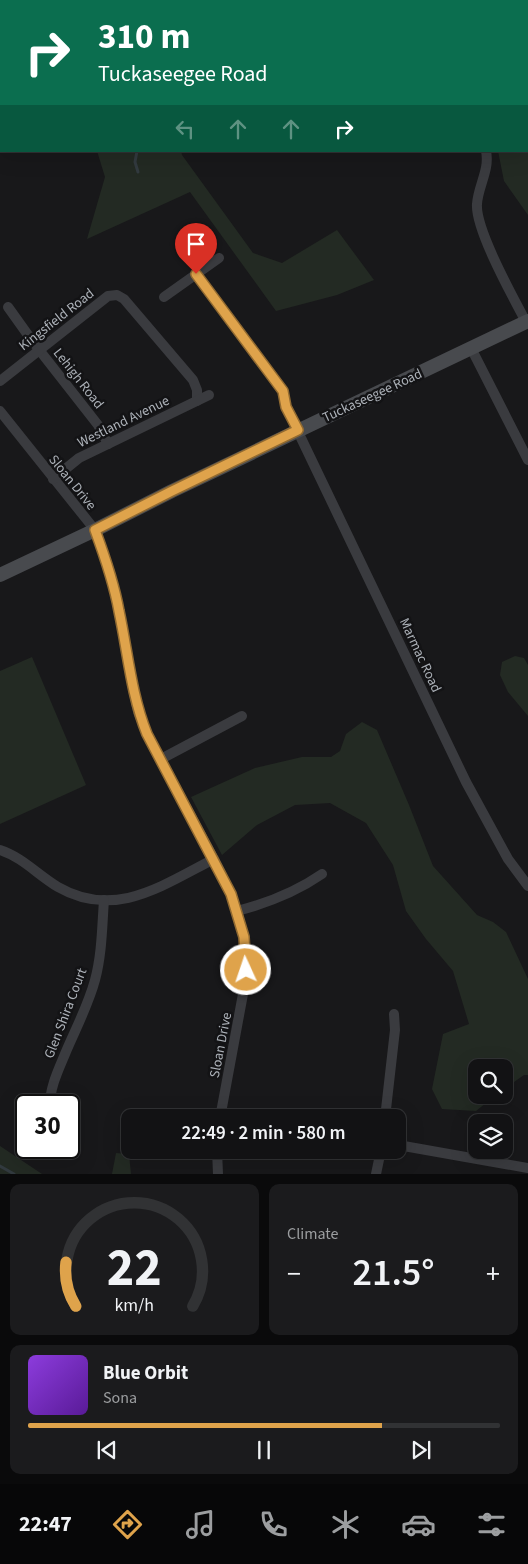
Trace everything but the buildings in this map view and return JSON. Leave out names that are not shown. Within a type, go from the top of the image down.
[{"type":"street","points":[[486,152],[488,160],[476,205],[480,229],[527,321]]},
{"type":"street","points":[[164,297],[219,258]]},
{"type":"street","name":"Marmac Road","points":[[196,274],[283,391],[286,407],[466,782],[508,859],[528,886]]},
{"type":"street","name":"Kingsfield Road","points":[[0,381],[108,296],[118,294],[193,380],[198,390],[197,401]]},
{"type":"street","name":"Lehigh Road","points":[[8,307],[98,425],[108,444]]},
{"type":"street","name":"Tuckaseegee Road","points":[[0,575],[527,321]]},
{"type":"street","points":[[471,348],[528,460]]},
{"type":"street","name":"Westland Avenue","points":[[53,479],[79,458],[209,395]]},
{"type":"street","name":"Sloan Drive","points":[[0,411],[95,530],[110,572],[119,610],[138,712],[147,734],[214,859],[238,911],[244,937],[246,970],[242,1004],[222,1109]]},
{"type":"street","points":[[161,760],[242,716]]},
{"type":"street","points":[[0,850],[21,860],[60,888],[75,895],[104,900],[137,897],[152,892],[214,859]]},
{"type":"street","points":[[238,911],[275,900],[322,874]]},
{"type":"street","name":"Glen Shira Court","points":[[51,1094],[54,1080],[95,980],[101,946],[104,900]]},
{"type":"street","points":[[386,1109],[395,1030],[394,1014]]},
{"type":"street","points":[[406,1146],[528,1168]]},
{"type":"street","points":[[217,1159],[218,1174]]},
{"type":"street","points":[[376,1174],[379,1159]]},
{"type":"shaded area","points":[[97,152],[181,152],[253,253],[282,263],[337,230],[374,280],[337,295],[276,311],[190,192],[87,239],[105,177]]},
{"type":"shaded area","points":[[498,152],[528,152],[528,215],[504,181]]},
{"type":"shaded area","points":[[515,656],[524,658],[528,665],[528,716],[508,692],[500,675],[502,662]]},
{"type":"shaded area","points":[[32,657],[86,785],[0,824],[0,671]]},
{"type":"shaded area","points":[[362,722],[377,730],[433,866],[477,915],[493,922],[506,932],[528,979],[528,1075],[524,1075],[513,1083],[513,1059],[468,1059],[468,1104],[485,1104],[476,1111],[442,1109],[432,1089],[443,1034],[469,1024],[453,971],[426,939],[406,911],[393,865],[366,823],[330,803],[295,805],[257,825],[222,855],[191,797],[255,768],[302,757],[331,757],[340,751],[346,734]]},
{"type":"shaded area","points":[[0,1146],[15,1156],[15,1159],[20,1159],[42,1174],[0,1174]]},
{"type":"shaded area","points":[[116,1153],[121,1153],[121,1159],[130,1159],[131,1174],[112,1174]]},
{"type":"waterway","points":[[137,152],[135,162],[138,172]]},
{"type":"waterway","points":[[0,1166],[14,1174]]},
{"type":"route","points":[[196,274],[283,391],[286,407],[298,430],[95,530],[110,572],[119,610],[138,712],[147,734],[231,894],[238,911],[244,937],[246,970]]}]
